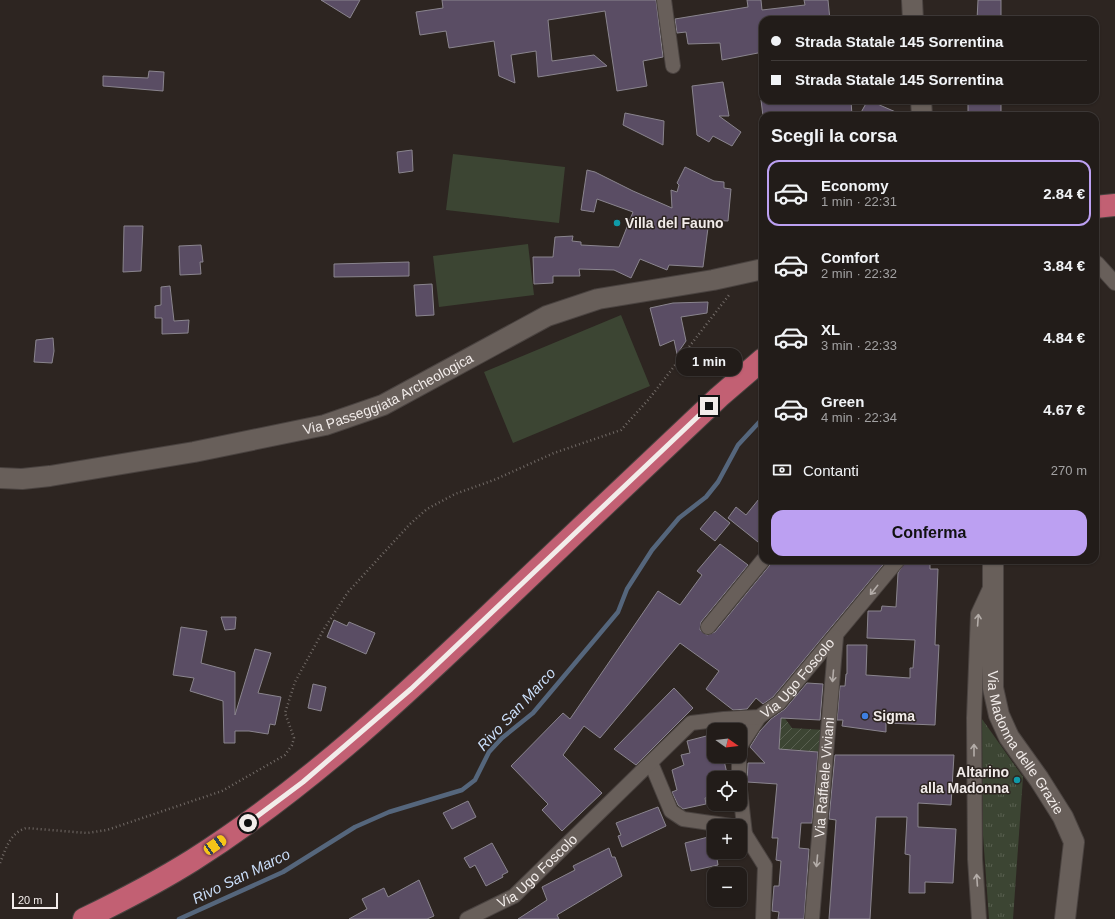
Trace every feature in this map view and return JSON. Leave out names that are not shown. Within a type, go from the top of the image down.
[{"type":"highway","points":[[1099,206],[1115,204]]},
{"type":"highway","points":[[84,919],[136,894],[193,860],[248,823],[315,772],[411,689],[719,397],[759,362]]},
{"type":"street","points":[[664,0],[673,66]]},
{"type":"street","points":[[912,0],[914,16]]},
{"type":"street","points":[[1099,265],[1115,283]]},
{"type":"street","name":"Via Passeggiata Archeologica","points":[[0,478],[22,479],[194,452],[325,425],[383,405],[547,316],[598,300],[759,271]]},
{"type":"street","points":[[708,627],[760,564]]},
{"type":"street","name":"Via Ugo Foscolo","points":[[467,919],[514,896],[691,723],[759,717],[779,703],[836,637],[895,564]]},
{"type":"street","name":"Via Madonna delle Grazie","points":[[993,564],[993,688],[999,716],[1009,737],[1039,779],[1062,817],[1074,842],[1065,919]]},
{"type":"street","points":[[979,919],[975,859],[974,734],[978,614],[994,580]]},
{"type":"street","name":"Via Raffaele Viviani","points":[[812,919],[836,637]]},
{"type":"street","points":[[747,735],[759,717]]},
{"type":"street","points":[[651,763],[670,811],[683,819],[707,822]]},
{"type":"street","points":[[747,839],[765,866],[763,919]]},
{"type":"path","points":[[0,863],[12,836],[17,831],[26,828],[87,833],[107,830],[222,791],[285,755],[292,745],[294,738],[285,712],[295,682],[324,629],[348,592],[378,558],[427,509],[455,494],[494,480],[554,453],[621,430],[649,399],[723,305],[742,274]]},
{"type":"green space","points":[[453,154],[565,167],[559,223],[446,210]]},
{"type":"green space","points":[[528,244],[534,295],[439,307],[433,256]]},
{"type":"green space","points":[[621,315],[650,386],[513,443],[484,372]]},
{"type":"green space","points":[[781,713],[792,728],[825,730],[824,752],[788,749],[785,776],[777,776]]},
{"type":"green space","points":[[982,719],[1023,777],[1013,919],[989,919],[983,835]]},
{"type":"building","points":[[321,0],[360,0],[350,18]]},
{"type":"building","points":[[442,0],[656,0],[663,57],[643,61],[647,86],[617,91],[605,11],[548,20],[552,61],[594,55],[607,66],[538,77],[536,51],[511,55],[515,83],[499,76],[494,41],[449,48],[446,31],[420,35],[416,12],[443,8]]},
{"type":"building","points":[[747,0],[761,0],[762,10],[805,5],[804,0],[828,0],[830,16],[759,16],[759,53],[722,60],[720,43],[688,44],[686,32],[677,33],[675,19],[748,7]]},
{"type":"building","points":[[978,0],[1001,0],[1001,16],[977,16]]},
{"type":"building","points":[[149,71],[164,72],[163,91],[103,86],[103,76],[148,78]]},
{"type":"building","points":[[723,82],[729,116],[719,116],[741,132],[732,146],[713,136],[709,142],[697,135],[692,86]]},
{"type":"building","points":[[762,104],[851,104],[852,112],[762,112]]},
{"type":"building","points":[[866,104],[877,104],[896,112],[861,112]]},
{"type":"building","points":[[968,104],[1001,104],[1001,112],[968,112]]},
{"type":"building","points":[[625,113],[664,121],[663,145],[623,125]]},
{"type":"building","points":[[412,150],[413,171],[399,173],[397,152]]},
{"type":"building","points":[[685,167],[714,181],[724,182],[724,188],[731,189],[728,221],[709,220],[703,267],[669,265],[667,270],[640,259],[631,278],[614,270],[579,269],[580,276],[553,276],[553,283],[534,284],[533,257],[553,257],[555,237],[573,236],[572,241],[581,242],[581,245],[619,247],[633,212],[597,199],[594,212],[581,210],[587,170],[595,172],[672,208],[671,190],[677,192],[679,185],[677,183]]},
{"type":"building","points":[[124,226],[143,226],[141,271],[123,272]]},
{"type":"building","points":[[201,245],[203,262],[200,262],[201,274],[180,275],[179,246]]},
{"type":"building","points":[[409,262],[409,276],[334,277],[334,264]]},
{"type":"building","points":[[432,284],[434,315],[416,316],[414,285]]},
{"type":"building","points":[[170,286],[174,321],[189,320],[188,333],[162,334],[162,318],[155,318],[155,306],[161,305],[161,287]]},
{"type":"building","points":[[708,302],[707,313],[681,317],[686,341],[677,354],[674,340],[660,346],[650,308],[673,303]]},
{"type":"building","points":[[53,338],[54,351],[52,363],[34,362],[36,340]]},
{"type":"building","points":[[759,499],[759,543],[728,518],[736,507],[746,515]]},
{"type":"building","points":[[715,511],[730,523],[715,541],[700,529]]},
{"type":"building","points":[[720,544],[748,565],[701,622],[700,630],[707,635],[715,632],[771,564],[884,564],[773,697],[763,704],[756,698],[747,709],[733,710],[706,689],[719,671],[680,643],[600,738],[584,726],[563,755],[602,793],[562,831],[542,810],[548,804],[511,766],[563,713],[570,719],[658,591],[680,605],[702,575],[697,571]]},
{"type":"building","points":[[904,564],[930,564],[930,569],[938,569],[935,645],[939,645],[935,725],[886,723],[886,732],[842,726],[843,720],[837,720],[840,686],[845,686],[847,674],[847,645],[867,645],[866,675],[910,678],[910,668],[913,668],[915,640],[867,638],[868,611],[881,611],[882,606],[896,607],[898,573]]},
{"type":"building","points":[[221,617],[236,617],[235,629],[225,630]]},
{"type":"building","points":[[334,620],[347,626],[349,622],[375,633],[366,654],[327,637]]},
{"type":"building","points":[[181,627],[207,631],[201,663],[235,672],[235,715],[255,649],[271,653],[258,693],[281,697],[275,725],[270,724],[268,734],[249,731],[235,731],[235,743],[224,743],[223,701],[190,691],[194,678],[173,675]]},
{"type":"building","points":[[807,683],[823,684],[820,720],[781,718],[779,749],[818,752],[812,823],[801,823],[799,848],[809,849],[804,919],[778,919],[779,912],[772,911],[774,886],[779,886],[781,861],[776,860],[778,838],[772,838],[777,784],[747,782],[748,763],[765,763],[750,747],[760,731],[771,719],[785,709]]},
{"type":"building","points":[[313,684],[326,687],[321,711],[308,708]]},
{"type":"building","points":[[674,688],[693,708],[636,765],[614,749]]},
{"type":"building","points":[[707,736],[707,763],[725,763],[726,771],[707,771],[706,804],[683,809],[678,805],[672,792],[677,790],[672,770],[684,765],[681,755],[690,753],[687,741]]},
{"type":"building","points":[[835,755],[954,755],[951,805],[918,803],[918,827],[956,829],[953,883],[925,882],[925,893],[909,893],[910,855],[905,854],[907,817],[876,817],[870,919],[829,919],[836,820],[829,819]]},
{"type":"building","points":[[468,801],[476,817],[452,829],[443,813]]},
{"type":"building","points":[[658,807],[666,826],[622,847],[618,836],[621,835],[616,823]]},
{"type":"building","points":[[707,837],[707,859],[717,859],[718,865],[691,871],[685,843]]},
{"type":"building","points":[[492,843],[508,872],[502,875],[503,877],[486,886],[475,865],[470,868],[464,858]]},
{"type":"building","points":[[609,848],[612,857],[615,857],[622,876],[557,915],[559,919],[518,919],[547,900],[542,887],[575,870],[573,866]]},
{"type":"building","points":[[419,880],[434,916],[427,919],[349,919],[367,909],[362,899],[384,888],[388,897]]},
{"type":"waterway","name":"Rivo San Marco","points":[[179,919],[283,872],[355,827],[389,812],[462,790],[475,780],[489,752],[502,738],[533,713],[618,612],[627,589],[652,550],[679,518],[706,497],[718,482],[738,445],[759,422]]},
{"type":"place","name":"Villa del Fauno","points":[[617,223]]},
{"type":"place","name":"Sigma","points":[[865,716]]},
{"type":"place","name":"Altarino alla Madonna","points":[[1017,780]]},
{"type":"route","points":[[248,823],[303,782],[356,738],[411,689],[709,406]]}]
